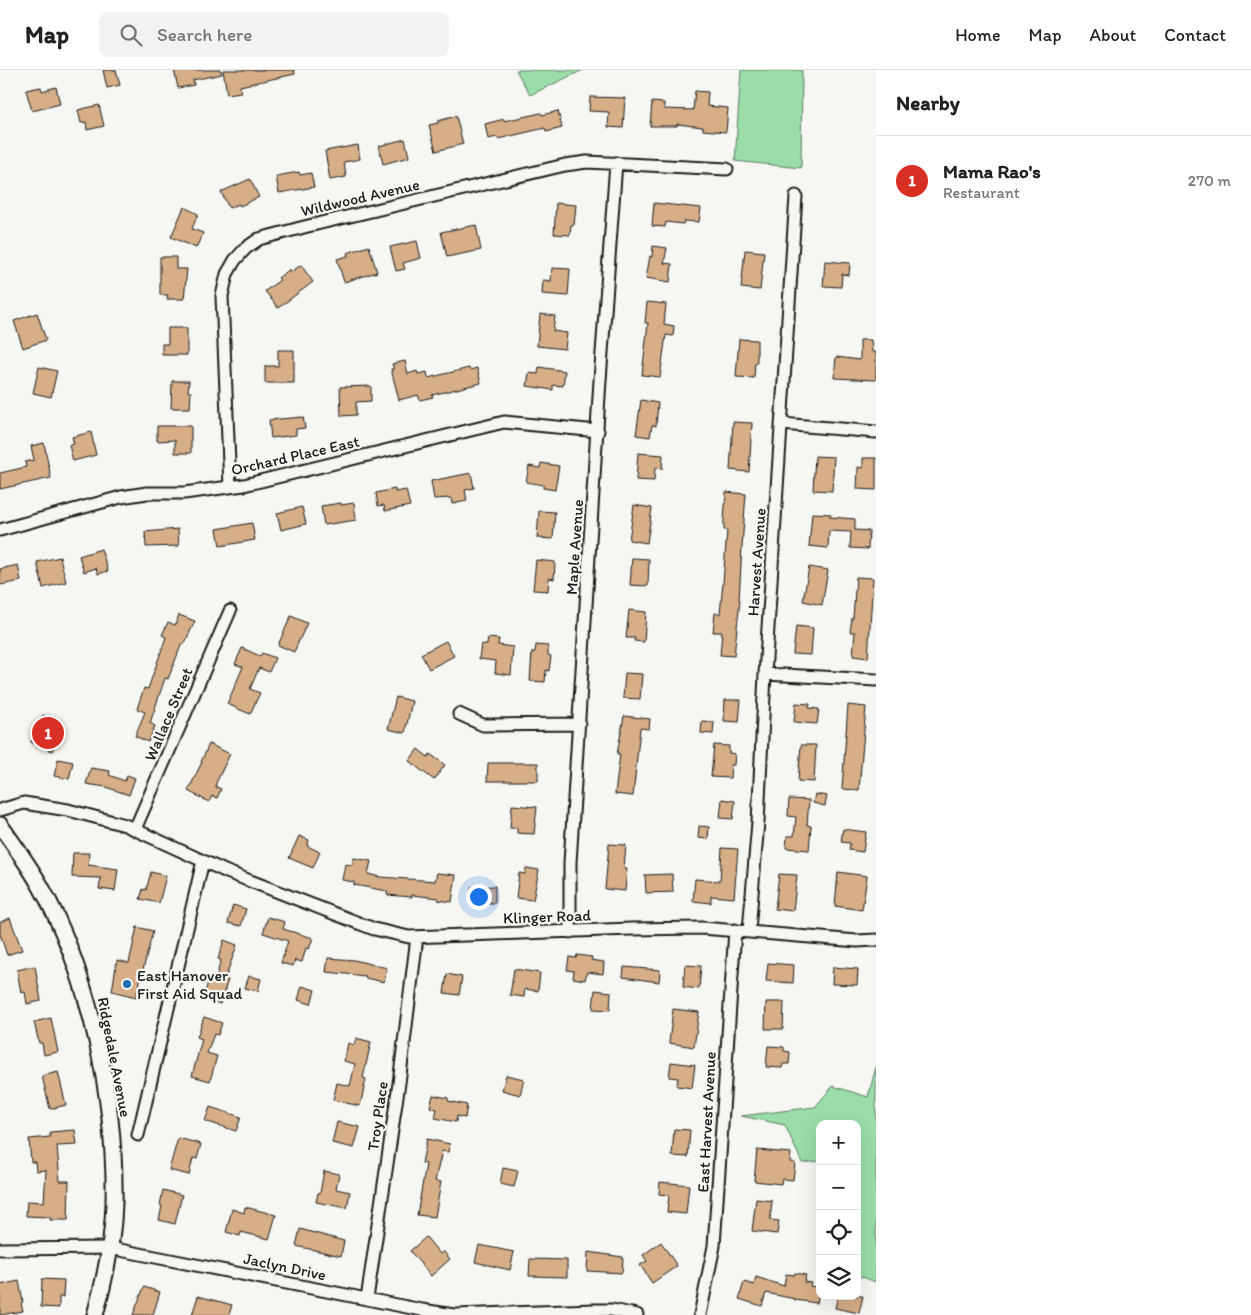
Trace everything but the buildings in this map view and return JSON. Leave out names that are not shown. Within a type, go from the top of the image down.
[{"type":"main road","name":"Ridgedale Avenue","points":[[0,825],[23,856],[57,918],[89,1008],[96,1038],[112,1139],[114,1205],[110,1248],[95,1315]]},
{"type":"street","name":"Wildwood Avenue","points":[[230,487],[222,296],[227,274],[235,260],[246,248],[259,239],[304,226],[565,165],[587,162],[728,169]]},
{"type":"street","name":"Maple Avenue","points":[[570,932],[570,863],[616,163]]},
{"type":"street","name":"Harvest Avenue","points":[[749,931],[758,822],[765,674],[796,196]]},
{"type":"street","name":"Orchard Place East","points":[[0,530],[120,497],[147,493],[184,493],[244,485],[504,422],[598,431]]},
{"type":"street","points":[[782,424],[876,432]]},
{"type":"street","name":"Wallace Street","points":[[135,829],[230,610]]},
{"type":"street","points":[[765,674],[876,680]]},
{"type":"street","points":[[459,714],[483,725],[579,724]]},
{"type":"street","name":"Klinger Road","points":[[0,810],[24,803],[68,810],[125,825],[227,872],[374,929],[409,938],[702,928],[857,941],[876,940]]},
{"type":"street","points":[[138,1135],[203,861]]},
{"type":"street","name":"East Harvest Avenue","points":[[700,1315],[714,1246],[735,930]]},
{"type":"street","name":"Troy Place","points":[[367,1299],[399,1083],[417,937]]},
{"type":"street","name":"Jaclyn Drive","points":[[0,1249],[110,1248],[455,1315],[594,1310],[612,1310],[637,1315]]},
{"type":"green space","points":[[516,70],[583,70],[530,95]]},
{"type":"green space","points":[[741,70],[802,70],[801,168],[735,161]]},
{"type":"green space","points":[[876,1067],[876,1282],[861,1276],[861,1120],[816,1120],[816,1161],[802,1163],[785,1125],[741,1116],[815,1107],[833,1086],[868,1097]]},
{"type":"place","name":"Mama Rao's","points":[[48,733]]},
{"type":"place","name":"East Hanover First Aid Squad","points":[[127,984]]}]
